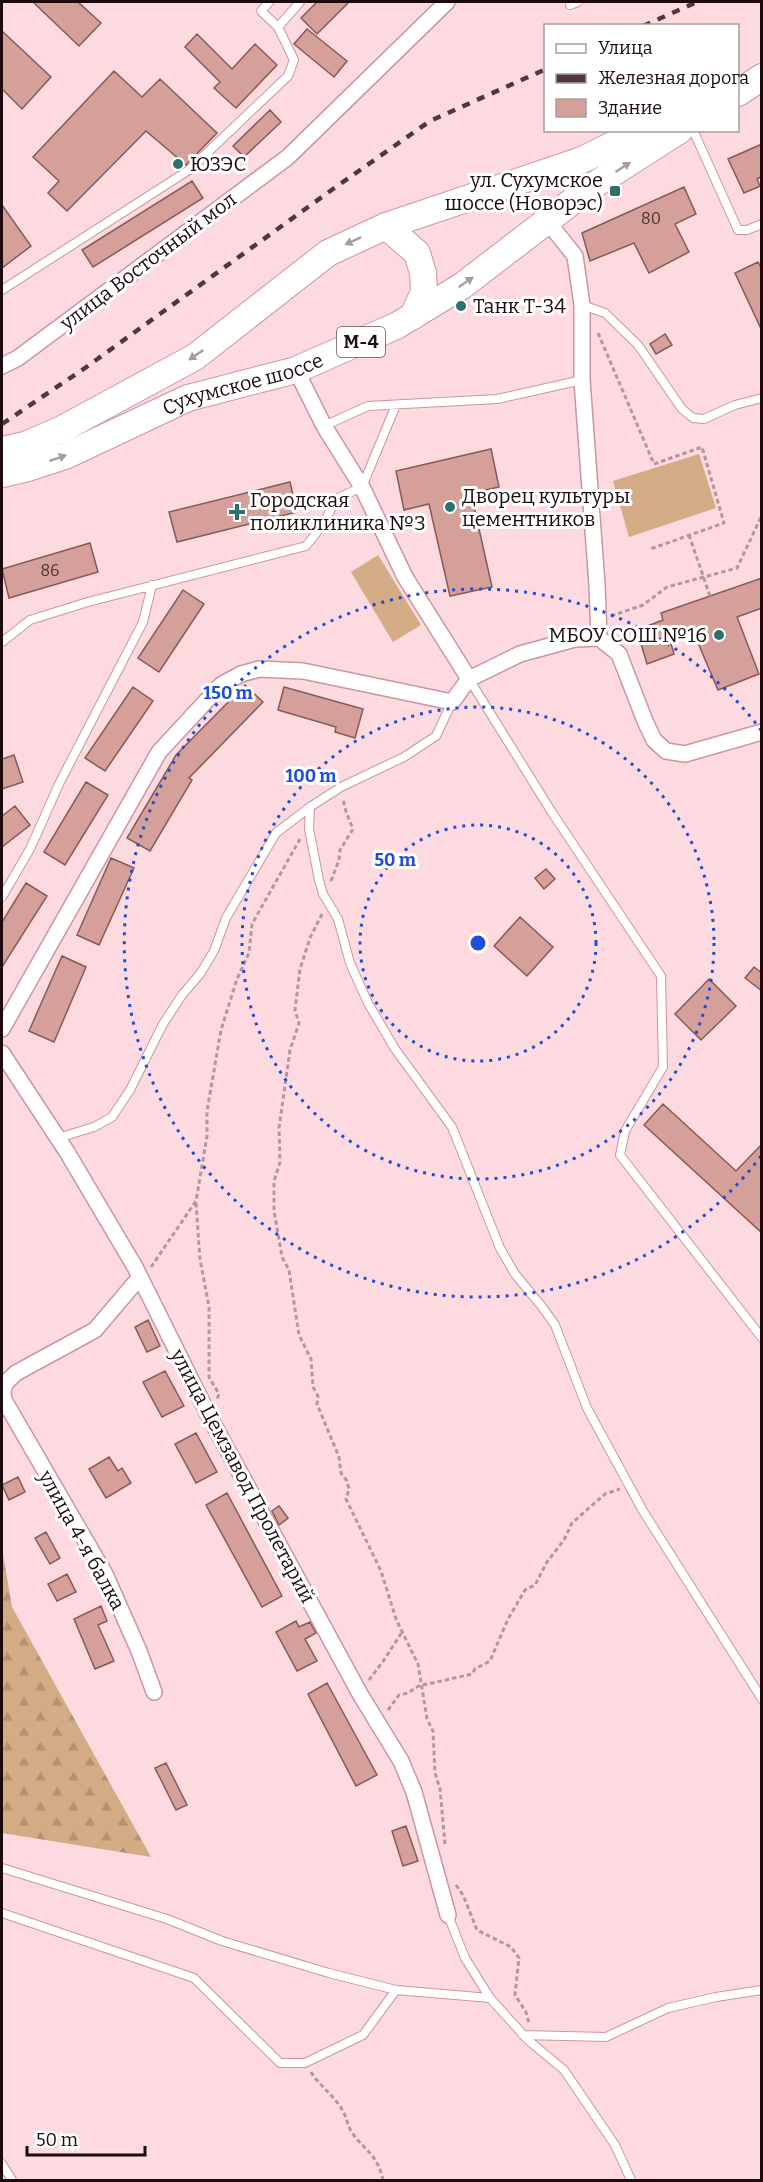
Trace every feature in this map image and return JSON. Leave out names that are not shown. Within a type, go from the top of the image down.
[{"type":"highway","points":[[739,85],[762,75]]},
{"type":"highway","points":[[739,92],[762,75]]},
{"type":"highway","name":"Сухумское шоссе","points":[[2,450],[25,445],[62,429],[195,357],[328,253],[386,226],[582,160],[639,132]]},
{"type":"highway","name":"Сухумское шоссе","points":[[2,474],[65,456],[188,398],[296,370],[398,326],[462,285],[548,222],[591,187],[677,132]]},
{"type":"highway","points":[[386,226],[417,253],[423,273],[424,292],[413,316]]},
{"type":"street","name":"улица Восточный мол","points":[[2,366],[18,358],[288,157],[447,2]]},
{"type":"street","points":[[548,222],[575,256],[582,305],[582,380],[598,638]]},
{"type":"street","points":[[296,370],[324,426],[362,487],[405,578],[469,679]]},
{"type":"street","points":[[2,482],[28,468]]},
{"type":"street","points":[[2,1029],[159,752],[221,685],[241,674],[259,669],[303,671],[452,702],[469,679],[520,654],[575,639],[598,638],[619,654],[654,740],[666,751],[685,754],[762,732]]},
{"type":"street","name":"улица Цемзавод Пролетарий","points":[[2,1053],[58,1138],[141,1278],[208,1414],[359,1692],[401,1761],[414,1792],[448,1915]]},
{"type":"street","points":[[2,1391],[5,1383],[16,1373],[95,1330],[141,1278]]},
{"type":"street","name":"улица 4-я балка","points":[[2,1391],[14,1419],[105,1574],[139,1651],[154,1692]]},
{"type":"lane","points":[[2,290],[189,171],[288,76],[294,60],[278,27],[261,11],[269,2]]},
{"type":"lane","points":[[278,27],[300,2]]},
{"type":"lane","points":[[694,132],[738,230],[747,230],[762,224]]},
{"type":"lane","points":[[582,305],[604,314],[638,345],[682,409],[693,418],[704,419],[735,405],[762,398]]},
{"type":"lane","points":[[324,426],[368,406],[497,399],[582,380]]},
{"type":"lane","points":[[2,642],[30,621],[88,602],[306,546],[324,523],[336,499],[362,487],[396,405]]},
{"type":"lane","points":[[2,897],[30,849],[60,782],[143,622],[152,585]]},
{"type":"lane","points":[[469,679],[551,811],[661,976],[663,1067],[625,1131],[620,1155],[762,1338]]},
{"type":"lane","points":[[58,1138],[94,1127],[112,1118],[130,1089],[163,1024],[214,951],[226,918],[276,833],[310,807],[345,785],[404,758],[436,736],[452,702]]},
{"type":"lane","points":[[310,807],[309,829],[323,894],[338,919],[350,963],[368,1003],[395,1049],[452,1127],[500,1248],[515,1274],[555,1325],[587,1408],[643,1511],[762,1698]]},
{"type":"lane","points":[[2,1868],[166,1919],[232,1944],[329,1973],[396,1990],[490,1998]]},
{"type":"lane","points":[[2,1913],[194,1978],[280,2063],[305,2063],[363,2035],[396,1990]]},
{"type":"lane","points":[[448,1915],[465,1958],[490,1998],[523,2035],[564,2070],[615,2145],[631,2181]]},
{"type":"lane","points":[[523,2035],[606,2037],[668,2008],[762,1990]]},
{"type":"lane","points":[[2,2164],[12,2181]]},
{"type":"path","points":[[597,331],[654,464],[702,447],[724,523],[650,549]]},
{"type":"path","points":[[598,620],[644,605],[667,587],[737,568],[762,515]]},
{"type":"path","points":[[689,535],[710,596]]},
{"type":"path","points":[[323,894],[336,870],[340,850],[353,829],[343,798],[345,785]]},
{"type":"path","points":[[208,1414],[217,1406],[219,1394],[209,1377],[209,1307],[200,1259],[196,1201],[207,1136],[207,1111],[221,1030],[237,979],[249,953],[252,924],[299,840],[309,829]]},
{"type":"path","points":[[329,903],[310,938],[300,969],[299,996],[295,1010],[299,1023],[290,1050],[279,1128],[280,1162],[274,1181],[274,1211],[282,1257],[289,1270],[299,1335],[311,1359],[313,1387],[318,1396],[317,1404],[339,1456],[341,1473],[347,1481],[349,1489],[346,1499],[381,1571],[396,1619],[418,1664],[427,1719],[433,1731],[435,1773],[440,1789],[446,1846]]},
{"type":"path","points":[[141,1278],[160,1256],[196,1201]]},
{"type":"path","points":[[379,1724],[399,1695],[408,1693],[420,1684],[472,1674],[475,1669],[490,1661],[513,1609],[525,1590],[535,1585],[547,1562],[564,1540],[572,1523],[605,1494],[630,1487]]},
{"type":"path","points":[[359,1692],[402,1632]]},
{"type":"path","points":[[452,1879],[463,1896],[477,1930],[511,1947],[519,1958],[515,1995],[526,2012],[533,2035]]},
{"type":"path","points":[[305,2063],[317,2082],[341,2106],[353,2135],[372,2154],[379,2165],[383,2181]]},
{"type":"green space","points":[[699,454],[716,508],[629,537],[613,481]]},
{"type":"green space","points":[[378,555],[421,625],[393,642],[351,572]]},
{"type":"green space","points":[[2,1548],[12,1607],[151,1857],[2,1833]]},
{"type":"building","points":[[33,2],[78,2],[101,23],[79,46]]},
{"type":"building","points":[[317,2],[349,2],[317,34],[301,18]]},
{"type":"building","points":[[307,29],[347,61],[334,77],[294,44]]},
{"type":"building","points":[[2,31],[51,77],[22,109],[2,89]]},
{"type":"building","points":[[197,34],[232,69],[255,44],[277,65],[236,108],[214,88],[220,82],[185,47]]},
{"type":"building","points":[[114,71],[142,97],[160,79],[217,133],[186,165],[146,131],[67,211],[48,193],[59,181],[33,157]]},
{"type":"building","points":[[270,110],[281,122],[244,157],[233,146]]},
{"type":"building","points":[[762,144],[762,176],[757,179],[760,186],[744,193],[728,159]]},
{"type":"building","points":[[192,181],[203,198],[93,267],[82,250]]},
{"type":"building","points":[[684,187],[696,214],[675,224],[689,252],[649,273],[634,243],[590,261],[582,233]]},
{"type":"building","points":[[2,205],[31,246],[2,268]]},
{"type":"building","points":[[758,262],[762,269],[762,331],[735,273]]},
{"type":"building","points":[[665,334],[672,345],[656,354],[650,344]]},
{"type":"building","points":[[491,449],[499,487],[471,493],[492,587],[450,596],[429,504],[404,510],[396,471]]},
{"type":"building","points":[[290,482],[297,512],[177,542],[169,512]]},
{"type":"building","points":[[90,543],[98,572],[9,598],[2,569]]},
{"type":"building","name":"МБОУ СОШ №16","points":[[762,578],[762,608],[737,617],[759,674],[718,690],[693,631],[670,640],[674,654],[647,664],[637,630],[663,620],[661,613]]},
{"type":"building","points":[[183,590],[204,604],[159,672],[138,658]]},
{"type":"building","points":[[245,685],[263,702],[189,778],[192,780],[150,851],[127,838],[176,755]]},
{"type":"building","points":[[133,687],[153,701],[105,771],[85,758]]},
{"type":"building","points":[[284,687],[363,709],[355,738],[335,732],[336,727],[278,710]]},
{"type":"building","points":[[14,755],[23,782],[2,789],[2,759]]},
{"type":"building","points":[[86,782],[108,795],[65,865],[44,852]]},
{"type":"building","points":[[15,806],[30,825],[2,847],[2,816]]},
{"type":"building","points":[[111,858],[134,868],[99,945],[77,935]]},
{"type":"building","points":[[546,869],[555,879],[544,889],[535,878]]},
{"type":"building","points":[[26,883],[47,896],[2,967],[2,922]]},
{"type":"building","points":[[520,917],[553,947],[527,976],[494,946]]},
{"type":"building","points":[[62,956],[86,967],[54,1042],[29,1031]]},
{"type":"building","points":[[754,967],[762,973],[762,991],[745,978]]},
{"type":"building","points":[[709,979],[736,1006],[701,1040],[675,1014]]},
{"type":"building","points":[[663,1104],[736,1171],[762,1144],[762,1233],[644,1125]]},
{"type":"building","points":[[148,1320],[160,1346],[147,1352],[135,1327]]},
{"type":"building","points":[[165,1371],[184,1406],[162,1417],[143,1382]]},
{"type":"building","points":[[196,1433],[217,1472],[196,1483],[175,1444]]},
{"type":"building","points":[[109,1457],[118,1471],[122,1468],[131,1483],[106,1498],[89,1469]]},
{"type":"building","points":[[18,1477],[25,1492],[9,1500],[2,1485]]},
{"type":"building","points":[[227,1493],[282,1596],[262,1607],[206,1505]]},
{"type":"building","points":[[279,1506],[288,1518],[279,1525],[272,1511]]},
{"type":"building","points":[[46,1532],[60,1558],[50,1564],[35,1538]]},
{"type":"building","points":[[67,1574],[76,1592],[57,1601],[48,1584]]},
{"type":"building","points":[[101,1606],[107,1621],[98,1625],[114,1661],[95,1669],[74,1619]]},
{"type":"building","points":[[296,1621],[299,1627],[310,1622],[316,1633],[305,1639],[317,1661],[297,1671],[276,1632]]},
{"type":"building","points":[[327,1683],[377,1775],[356,1786],[308,1694]]},
{"type":"building","points":[[166,1763],[187,1805],[176,1810],[155,1768]]},
{"type":"building","points":[[406,1826],[418,1861],[403,1866],[392,1831]]},
{"type":"railway","points":[[648,24],[697,2]]},
{"type":"railway","points":[[2,424],[85,368],[430,121],[544,70]]},
{"type":"place","name":"ЮЗЭС","points":[[178,164]]},
{"type":"place","name":"ул. Сухумское шоссе (Новорэс)","points":[[615,191]]},
{"type":"place","name":"Танк Т-34","points":[[461,306]]},
{"type":"place","name":"Дворец культуры цементников","points":[[450,507]]},
{"type":"place","name":"Городская поликлиника №3","points":[[237,512]]},
{"type":"place","name":"МБОУ СОШ №16","points":[[719,635]]}]
